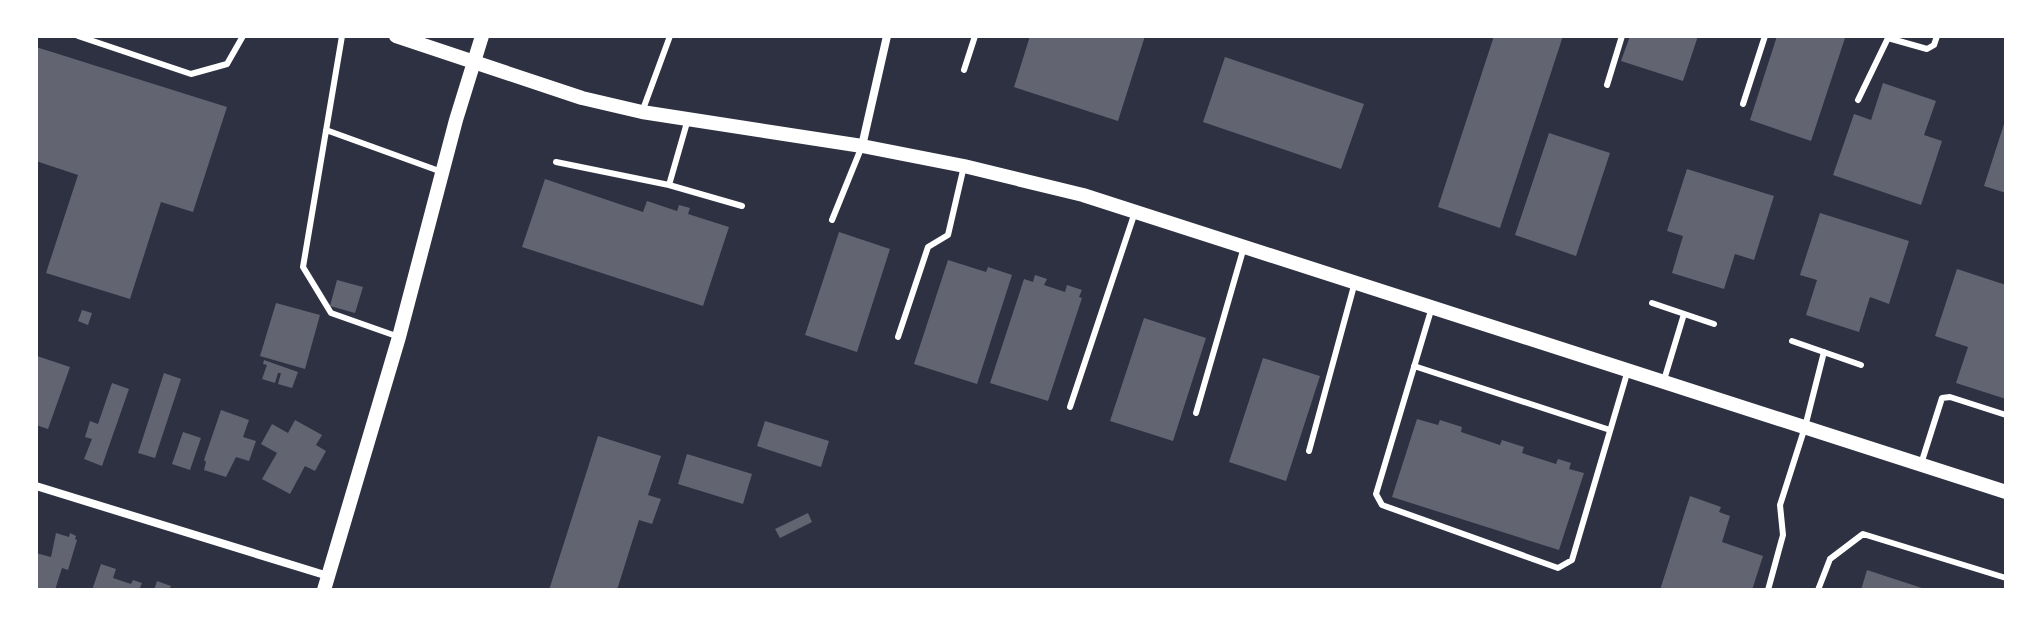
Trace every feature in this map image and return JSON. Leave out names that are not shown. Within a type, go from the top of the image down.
[{"type":"street","points":[[396,36],[582,98],[642,112],[862,146],[964,166],[1083,195],[2006,492]]},
{"type":"street","points":[[36,486],[326,583],[399,337],[442,172],[482,36]]},
{"type":"street","points":[[862,146],[887,36]]},
{"type":"lane","points":[[78,36],[191,74],[227,64],[243,36]]},
{"type":"lane","points":[[342,36],[303,267],[331,313],[399,337]]},
{"type":"lane","points":[[642,112],[670,36]]},
{"type":"lane","points":[[964,70],[975,36]]},
{"type":"lane","points":[[1607,85],[1622,36]]},
{"type":"lane","points":[[1743,104],[1765,36]]},
{"type":"lane","points":[[1858,100],[1888,38],[1927,49],[1934,45],[1937,36]]},
{"type":"lane","points":[[669,185],[688,119]]},
{"type":"lane","points":[[326,130],[442,172]]},
{"type":"lane","points":[[832,220],[862,146]]},
{"type":"lane","points":[[556,162],[669,185],[742,206]]},
{"type":"lane","points":[[898,337],[928,247],[948,235],[964,166]]},
{"type":"lane","points":[[1070,407],[1135,212]]},
{"type":"lane","points":[[1196,413],[1244,247]]},
{"type":"lane","points":[[1309,451],[1355,282]]},
{"type":"lane","points":[[1652,303],[1714,324]]},
{"type":"lane","points":[[1432,307],[1376,494],[1382,505],[1558,568],[1572,560],[1628,370]]},
{"type":"lane","points":[[1664,381],[1684,314]]},
{"type":"lane","points":[[1792,341],[1861,365]]},
{"type":"lane","points":[[1768,590],[1783,535],[1780,505],[1805,427],[1824,352]]},
{"type":"lane","points":[[1414,366],[1610,430]]},
{"type":"lane","points":[[1921,464],[1942,398],[1950,397],[2006,415]]},
{"type":"lane","points":[[1818,590],[1830,559],[1863,534],[2006,578]]},
{"type":"building","points":[[1030,36],[1145,36],[1118,121],[1014,87]]},
{"type":"building","points":[[1494,36],[1563,36],[1500,228],[1438,207]]},
{"type":"building","points":[[1630,36],[1698,36],[1683,81],[1621,61]]},
{"type":"building","points":[[1777,36],[1845,38],[1811,141],[1750,120]]},
{"type":"building","points":[[36,47],[227,107],[193,212],[161,202],[130,299],[46,273],[78,175],[36,161]]},
{"type":"building","points":[[1225,57],[1364,104],[1341,169],[1203,122]]},
{"type":"building","points":[[1883,83],[1936,101],[1924,135],[1942,141],[1921,205],[1833,175],[1854,114],[1871,120]]},
{"type":"building","points":[[2006,121],[2006,193],[1984,186]]},
{"type":"building","points":[[1549,133],[1610,153],[1576,256],[1515,235]]},
{"type":"building","points":[[1687,169],[1774,196],[1754,260],[1735,254],[1724,289],[1672,273],[1683,236],[1667,231]]},
{"type":"building","points":[[545,179],[643,212],[647,201],[677,211],[679,205],[690,208],[688,214],[729,227],[703,306],[522,247]]},
{"type":"building","points":[[1820,213],[1909,241],[1889,304],[1870,297],[1859,332],[1806,315],[1817,280],[1800,275]]},
{"type":"building","points":[[839,232],[890,249],[857,352],[805,335]]},
{"type":"building","points":[[948,260],[986,272],[988,267],[1012,275],[977,384],[914,364]]},
{"type":"building","points":[[1957,269],[2006,285],[2006,399],[1956,383],[1968,347],[1935,336]]},
{"type":"building","points":[[1035,275],[1047,279],[1044,285],[1065,292],[1067,285],[1082,290],[1048,401],[990,383],[1024,279],[1033,282]]},
{"type":"building","points":[[337,280],[363,287],[355,313],[330,306]]},
{"type":"building","points":[[276,303],[320,315],[305,369],[260,356]]},
{"type":"building","points":[[82,310],[92,313],[88,325],[78,321]]},
{"type":"building","points":[[1144,318],[1206,338],[1173,441],[1110,421]]},
{"type":"building","points":[[37,356],[70,367],[48,429],[36,425]]},
{"type":"building","points":[[1263,358],[1320,376],[1286,481],[1229,462]]},
{"type":"building","points":[[264,360],[298,372],[292,388],[278,384],[281,373],[278,373],[275,383],[262,379],[267,365],[263,364]]},
{"type":"building","points":[[164,373],[181,379],[155,458],[138,453]]},
{"type":"building","points":[[112,383],[129,389],[102,466],[84,459],[92,439],[85,437],[90,421],[98,424]]},
{"type":"building","points":[[221,410],[249,420],[243,437],[256,441],[249,461],[236,457],[226,477],[204,470],[204,460]]},
{"type":"building","points":[[1417,419],[1438,425],[1440,420],[1462,427],[1461,432],[1500,445],[1502,440],[1524,447],[1522,453],[1556,464],[1558,459],[1571,463],[1569,469],[1584,473],[1559,550],[1392,497]]},
{"type":"building","points":[[295,420],[322,435],[316,445],[326,451],[315,471],[305,466],[290,494],[262,479],[277,453],[261,444],[272,424],[288,433]]},
{"type":"building","points":[[765,421],[829,441],[821,467],[757,446]]},
{"type":"building","points":[[183,432],[201,438],[190,470],[172,464]]},
{"type":"building","points":[[598,436],[661,456],[648,495],[661,499],[652,524],[639,520],[617,590],[549,590]]},
{"type":"building","points":[[687,454],[752,474],[743,504],[678,484]]},
{"type":"building","points":[[1690,496],[1721,507],[1719,512],[1730,516],[1722,542],[1763,556],[1752,590],[1660,590]]},
{"type":"building","points":[[808,513],[812,522],[780,538],[775,529]]},
{"type":"building","points":[[56,533],[76,536],[68,570],[62,568],[55,590],[36,590],[36,553],[51,557]]},
{"type":"building","points":[[101,564],[116,569],[113,578],[131,584],[133,580],[142,583],[139,590],[92,590]]},
{"type":"building","points":[[1867,570],[1925,589],[1925,590],[1861,590]]},
{"type":"building","points":[[157,581],[171,586],[169,590],[154,590]]}]
